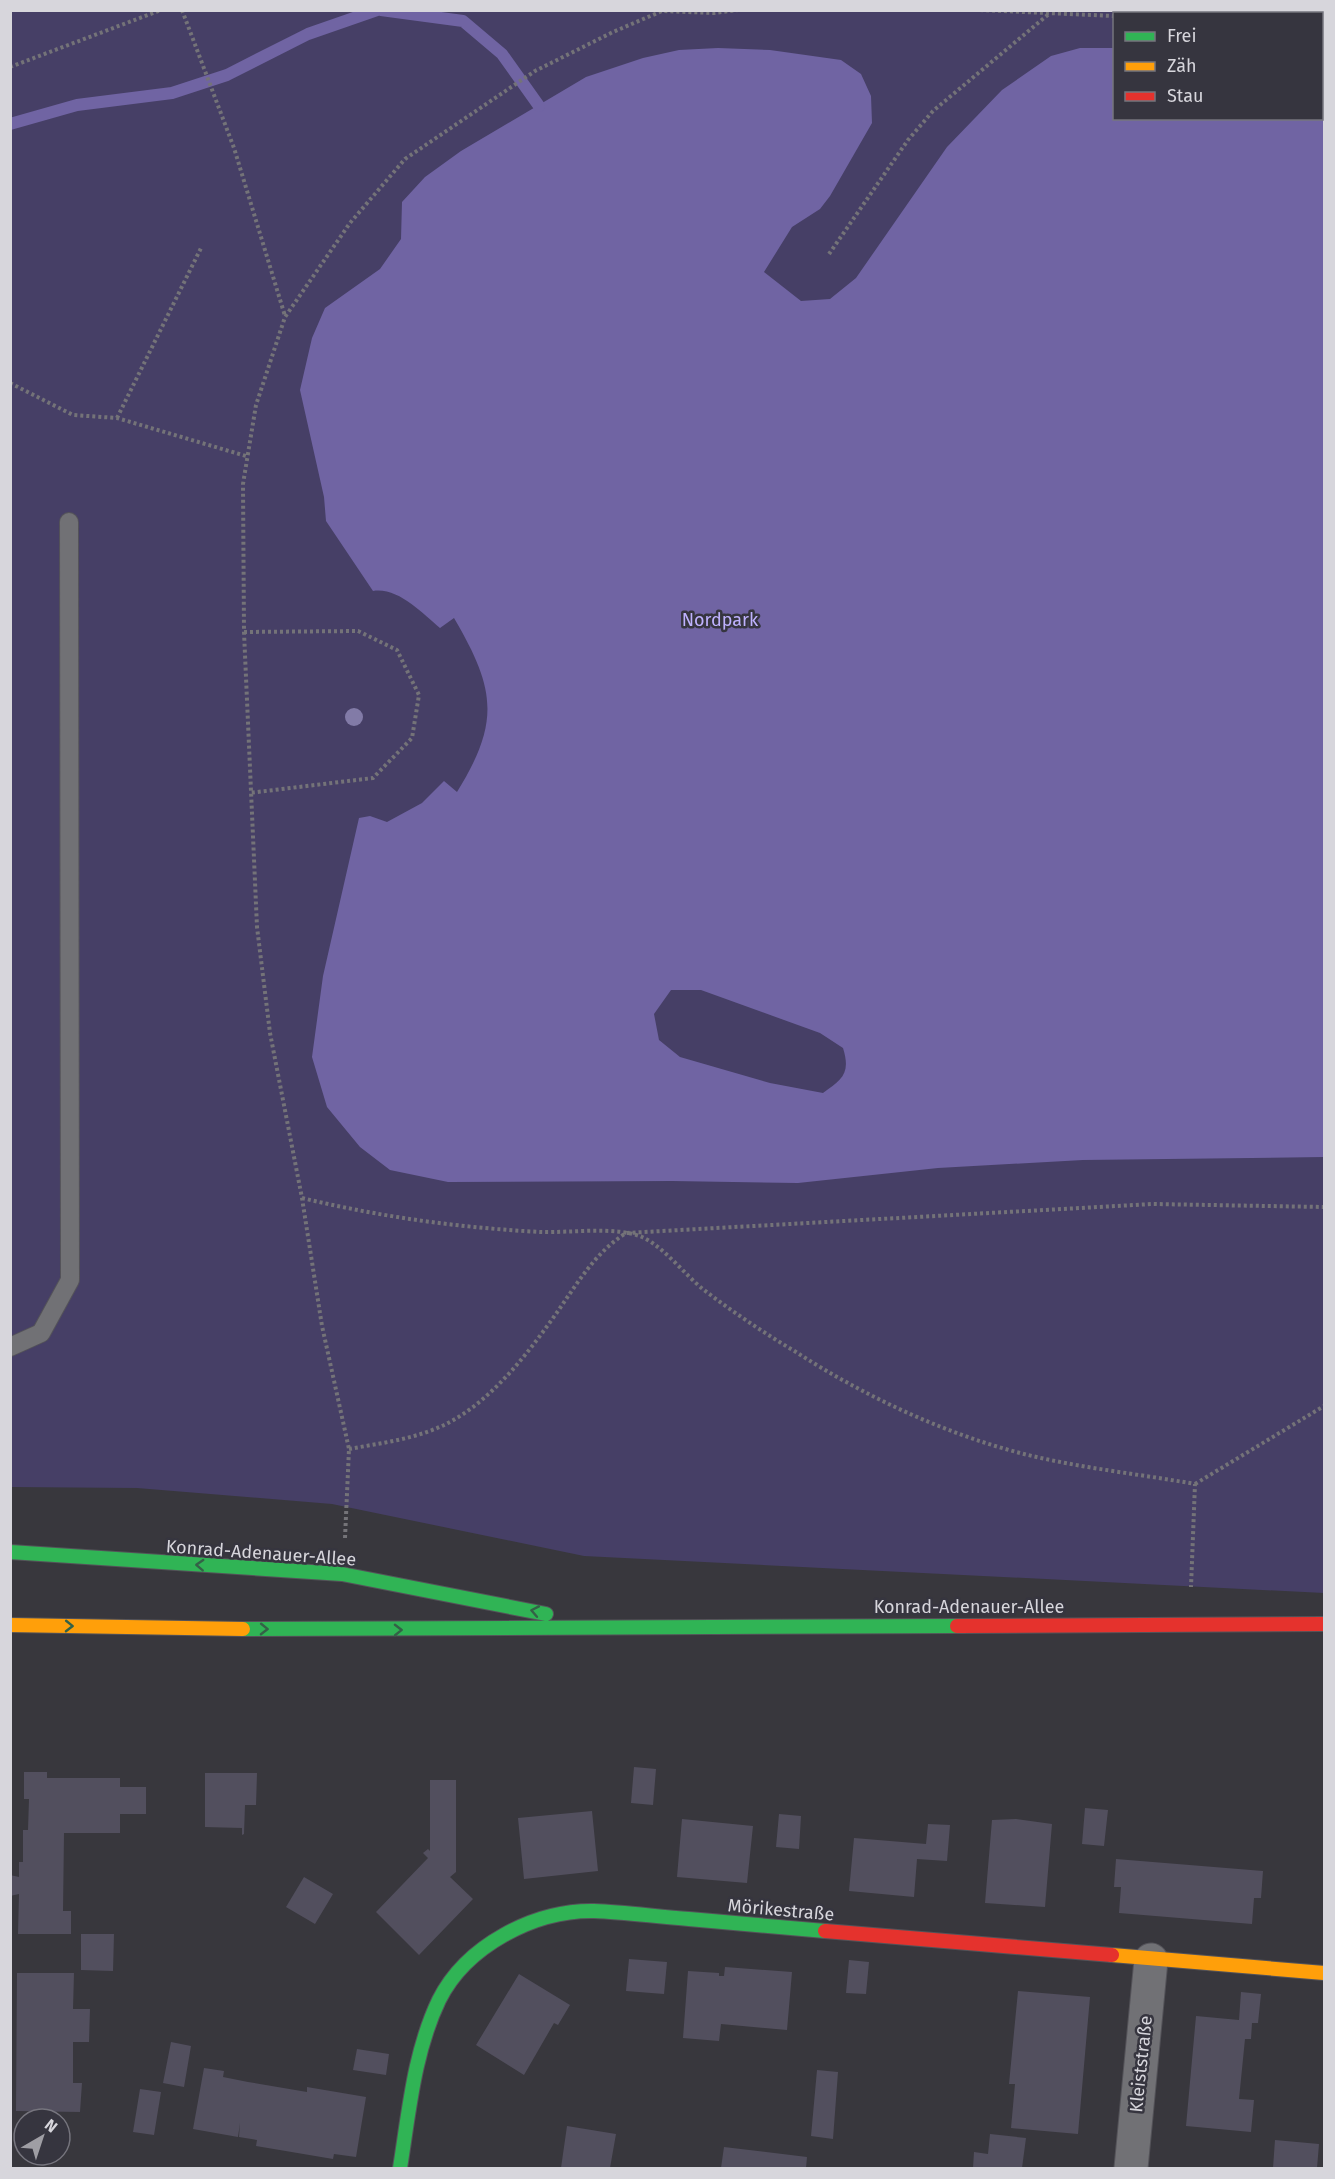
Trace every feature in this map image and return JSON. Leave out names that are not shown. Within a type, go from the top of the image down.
[{"type":"main road","name":"Konrad-Adenauer-Allee","points":[[10,1552],[342,1574],[613,1626]]},
{"type":"main road","name":"Konrad-Adenauer-Allee","points":[[10,1625],[340,1630],[613,1626],[1324,1624]]},
{"type":"main road","name":"Mörikestraße","points":[[400,2169],[415,2082],[429,2023],[452,1980],[489,1945],[539,1919],[592,1911],[1324,1973]]},
{"type":"street","name":"Kleiststraße","points":[[1131,2169],[1151,1960]]},
{"type":"lane","points":[[10,1347],[41,1333],[70,1280],[69,522]]},
{"type":"path","points":[[10,67],[161,10]]},
{"type":"path","points":[[182,10],[234,148],[285,317]]},
{"type":"path","points":[[342,1574],[349,1449],[322,1326],[303,1198],[270,1033],[257,927],[249,793],[244,632],[243,484],[256,405],[285,317],[350,223],[405,159],[503,90],[535,71],[661,11],[738,10]]},
{"type":"path","points":[[980,10],[1113,16]]},
{"type":"path","points":[[829,254],[908,140],[933,111],[1050,13]]},
{"type":"path","points":[[117,418],[202,246]]},
{"type":"path","points":[[10,383],[73,415],[117,418],[246,456]]},
{"type":"path","points":[[244,632],[358,631],[397,650],[419,694],[412,738],[373,778],[249,793]]},
{"type":"path","points":[[303,1198],[352,1210],[456,1226],[542,1232],[626,1233],[1153,1204],[1324,1207]]},
{"type":"path","points":[[349,1449],[409,1437],[446,1424],[475,1404],[542,1334],[598,1255],[626,1233]]},
{"type":"path","points":[[626,1233],[642,1237],[654,1244],[703,1289],[798,1354],[908,1411],[967,1436],[1024,1454],[1195,1484],[1324,1406]]},
{"type":"path","points":[[1190,1623],[1195,1484]]},
{"type":"green space","name":"Nordpark","points":[[11,11],[1324,11],[1324,1593],[584,1556],[332,1504],[137,1488],[11,1487]]},
{"type":"shaded area","points":[[1324,35],[1324,1157],[1083,1160],[938,1168],[798,1183],[448,1182],[390,1170],[360,1147],[327,1107],[312,1057],[323,976],[359,818],[370,816],[387,822],[422,803],[444,781],[457,792],[481,745],[486,724],[487,705],[485,685],[478,665],[454,618],[440,628],[400,597],[382,591],[373,591],[326,521],[324,497],[300,390],[312,338],[325,308],[380,269],[401,239],[402,202],[425,177],[461,151],[586,77],[643,58],[679,50],[718,48],[770,50],[841,60],[861,74],[871,96],[872,123],[830,196],[820,209],[792,227],[764,272],[801,301],[830,299],[856,278],[947,147],[1002,90],[1051,56],[1080,48],[1113,48],[1113,120],[1323,120]],"holes":[[[671,990],[701,990],[820,1033],[843,1048],[846,1064],[840,1079],[823,1093],[770,1083],[680,1057],[659,1040],[654,1014]]]},
{"type":"building","points":[[634,1767],[656,1769],[653,1805],[631,1803]]},
{"type":"building","points":[[24,1772],[47,1772],[47,1778],[120,1778],[120,1787],[146,1787],[146,1814],[120,1814],[120,1833],[64,1833],[63,1911],[71,1911],[71,1934],[18,1934],[19,1894],[10,1896],[10,1875],[19,1877],[19,1862],[23,1862],[23,1830],[28,1830],[29,1799],[24,1799]]},
{"type":"building","points":[[205,1773],[257,1773],[256,1805],[245,1805],[244,1834],[242,1835],[242,1828],[205,1827]]},
{"type":"building","points":[[430,1780],[456,1780],[456,1872],[450,1877],[473,1899],[419,1955],[376,1912],[428,1858],[423,1853],[428,1849],[430,1851]]},
{"type":"building","points":[[1085,1808],[1108,1810],[1104,1846],[1082,1844]]},
{"type":"building","points":[[592,1811],[598,1871],[524,1879],[518,1818]]},
{"type":"building","points":[[779,1814],[801,1816],[799,1849],[776,1847]]},
{"type":"building","points":[[682,1819],[753,1826],[747,1883],[677,1877]]},
{"type":"building","points":[[1016,1819],[1052,1824],[1045,1907],[985,1903],[992,1820]]},
{"type":"building","points":[[928,1824],[950,1825],[947,1861],[917,1859],[914,1897],[849,1891],[854,1838],[926,1844]]},
{"type":"building","points":[[1116,1859],[1263,1871],[1261,1898],[1254,1898],[1252,1924],[1119,1913],[1121,1887],[1114,1887]]},
{"type":"building","points":[[304,1877],[333,1894],[315,1924],[286,1907]]},
{"type":"building","points":[[81,1934],[114,1934],[113,1971],[81,1970]]},
{"type":"building","points":[[629,1959],[667,1962],[664,1994],[626,1991]]},
{"type":"building","points":[[849,1960],[869,1962],[866,1994],[846,1993]]},
{"type":"building","points":[[725,1967],[792,1972],[787,2030],[721,2024],[719,2041],[683,2038],[688,1971],[719,1973],[719,1976],[724,1976]]},
{"type":"building","points":[[17,1973],[74,1973],[73,2009],[90,2009],[89,2042],[73,2042],[73,2083],[82,2083],[80,2112],[72,2112],[72,2107],[16,2107]]},
{"type":"building","points":[[519,1974],[570,2005],[558,2025],[554,2023],[524,2075],[476,2045]]},
{"type":"building","points":[[1018,1991],[1090,1997],[1078,2134],[1011,2128],[1015,2084],[1009,2084]]},
{"type":"building","points":[[1241,1992],[1261,1994],[1258,2023],[1252,2023],[1251,2039],[1245,2039],[1239,2099],[1254,2100],[1251,2132],[1186,2126],[1196,2016],[1239,2020]]},
{"type":"building","points":[[171,2042],[191,2046],[184,2087],[163,2083]]},
{"type":"building","points":[[357,2049],[389,2054],[386,2075],[353,2070]]},
{"type":"building","points":[[204,2068],[224,2071],[223,2077],[248,2082],[307,2092],[307,2087],[366,2097],[356,2157],[334,2154],[333,2159],[256,2146],[257,2140],[239,2137],[240,2123],[238,2137],[193,2129]]},
{"type":"building","points":[[817,2070],[838,2072],[833,2139],[811,2136]]},
{"type":"building","points":[[140,2089],[161,2092],[154,2135],[133,2132]]},
{"type":"building","points":[[567,2126],[616,2134],[610,2168],[561,2168]]},
{"type":"building","points":[[990,2134],[1026,2138],[1022,2168],[973,2168],[974,2152],[988,2154]]},
{"type":"building","points":[[1275,2140],[1319,2144],[1317,2168],[1273,2168]]},
{"type":"building","points":[[724,2147],[807,2157],[806,2168],[721,2168]]},
{"type":"waterway","points":[[10,124],[77,105],[172,93],[227,75],[308,34],[377,10]]},
{"type":"waterway","points":[[381,10],[463,21],[502,54],[539,106]]},
{"type":"traffic: fast","points":[[10,1552],[342,1574],[546,1614]]},
{"type":"traffic: fast","points":[[243,1629],[957,1626]]},
{"type":"traffic: fast","points":[[400,2168],[418,2061],[439,2000],[466,1963],[504,1935],[526,1924],[548,1917],[571,1912],[594,1911],[825,1931]]},
{"type":"traffic: slow","points":[[10,1625],[243,1629]]},
{"type":"traffic: slow","points":[[1112,1955],[1324,1973]]},
{"type":"traffic: jam","points":[[957,1626],[1324,1624]]},
{"type":"traffic: jam","points":[[825,1931],[1112,1955]]}]
